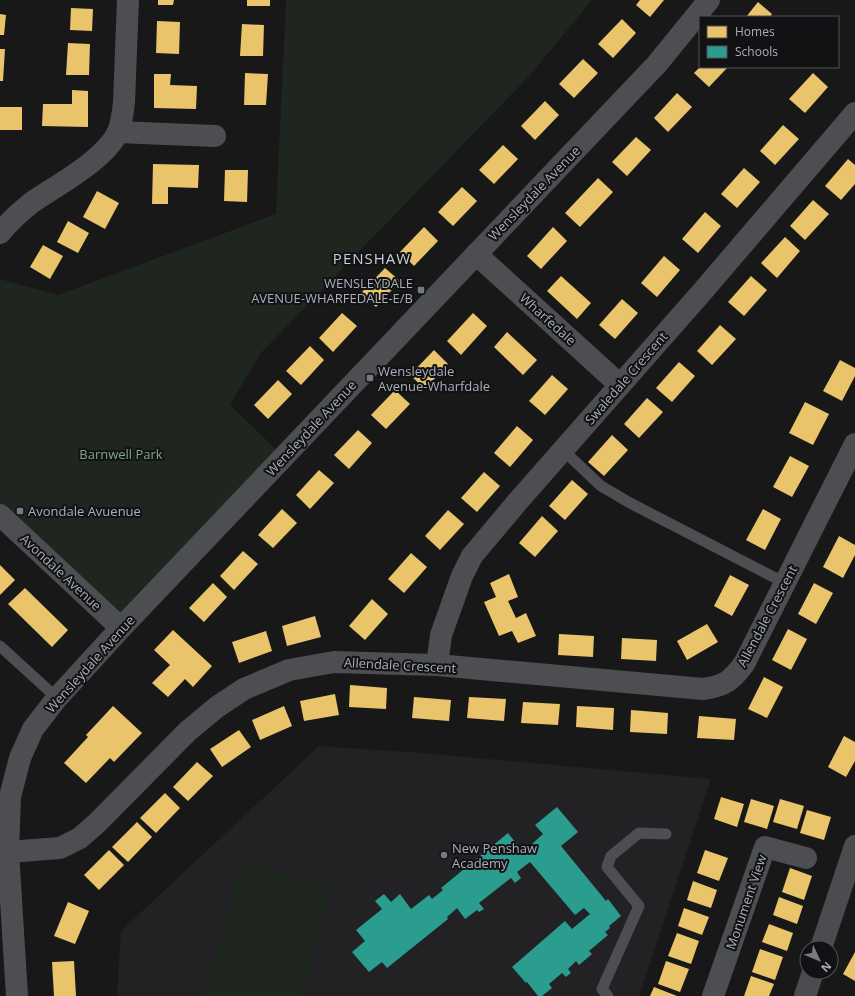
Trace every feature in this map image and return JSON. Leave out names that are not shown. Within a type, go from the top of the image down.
[{"type":"street","points":[[4,220],[94,160],[106,148],[118,132],[124,102],[128,0]]},
{"type":"street","name":"Wensleydale Avenue","points":[[8,852],[10,797],[6,784],[20,758],[33,728],[57,698],[121,628],[657,64],[709,0]]},
{"type":"street","name":"Swaledale Crescent","points":[[437,665],[441,635],[462,576],[472,556],[702,292],[855,113]]},
{"type":"street","points":[[118,132],[215,136]]},
{"type":"street","name":"Wharfedale","points":[[476,254],[620,385]]},
{"type":"street","name":"Allendale Crescent","points":[[8,852],[60,848],[80,838],[98,822],[188,731],[216,707],[244,689],[289,670],[334,662],[437,665],[703,689],[717,687],[732,679],[744,664],[854,448]]},
{"type":"street","name":"Avondale Avenue","points":[[1,519],[121,628]]},
{"type":"street","points":[[824,940],[855,846]]},
{"type":"street","name":"Monument View","points":[[713,996],[765,847],[806,858]]},
{"type":"street","points":[[8,852],[8,966],[17,996]]},
{"type":"street","points":[[805,996],[810,980]]},
{"type":"lane","points":[[563,450],[601,486],[630,503],[785,583]]},
{"type":"lane","points":[[0,646],[57,698]]},
{"type":"lane","points":[[608,996],[602,990],[639,906],[607,867],[611,856],[639,833],[666,834]]},
{"type":"shaded area","name":"New Penshaw Academy","points":[[319,746],[409,752],[711,779],[639,996],[117,996],[121,931]]},
{"type":"green space","name":"Barnwell Park","points":[[286,0],[592,0],[531,74],[260,354],[230,405],[284,457],[121,628],[0,515],[0,279],[58,295],[276,214]]},
{"type":"green space","points":[[243,860],[334,889],[301,996],[201,996]]},
{"type":"building: Homes","points":[[158,0],[174,0],[173,5],[158,5]]},
{"type":"building: Homes","points":[[247,0],[270,0],[270,6],[247,6]]},
{"type":"building: Homes","points":[[640,0],[664,0],[650,17],[636,5]]},
{"type":"building: Homes","points":[[758,2],[772,14],[771,16],[747,16]]},
{"type":"building: Homes","points":[[71,8],[93,9],[92,31],[70,30]]},
{"type":"building: Homes","points":[[0,14],[6,15],[4,35],[0,35]]},
{"type":"building: Homes","points":[[622,19],[636,33],[613,58],[598,44]]},
{"type":"building: Homes","points":[[157,21],[180,22],[179,54],[156,53]]},
{"type":"building: Homes","points":[[242,24],[264,25],[263,56],[240,56]]},
{"type":"building: Homes","points":[[68,43],[90,44],[89,75],[66,75]]},
{"type":"building: Homes","points":[[0,49],[5,49],[3,81],[0,81]]},
{"type":"building: Homes","points":[[583,59],[598,73],[574,98],[559,84]]},
{"type":"building: Homes","points":[[699,68],[727,68],[709,87],[694,73]]},
{"type":"building: Homes","points":[[245,73],[268,74],[266,105],[244,105]]},
{"type":"building: Homes","points":[[813,73],[828,87],[805,113],[789,99]]},
{"type":"building: Homes","points":[[154,74],[171,74],[170,85],[197,86],[196,109],[154,108]]},
{"type":"building: Homes","points":[[72,90],[88,91],[88,127],[42,126],[43,104],[72,104]]},
{"type":"building: Homes","points":[[677,93],[692,107],[668,132],[654,118]]},
{"type":"building: Homes","points":[[545,101],[559,115],[535,140],[521,126]]},
{"type":"building: Homes","points":[[0,107],[22,107],[22,130],[0,130]]},
{"type":"building: Homes","points":[[783,125],[799,139],[775,165],[760,151]]},
{"type":"building: Homes","points":[[636,137],[651,150],[627,176],[612,162]]},
{"type":"building: Homes","points":[[503,145],[518,159],[494,184],[479,170]]},
{"type":"building: Homes","points":[[848,159],[855,165],[855,184],[841,200],[825,186]]},
{"type":"building: Homes","points":[[153,164],[199,165],[198,188],[168,187],[168,204],[152,204]]},
{"type":"building: Homes","points":[[744,168],[760,182],[737,208],[721,194]]},
{"type":"building: Homes","points":[[225,170],[248,170],[247,202],[224,201]]},
{"type":"building: Homes","points":[[598,178],[613,192],[580,227],[565,213]]},
{"type":"building: Homes","points":[[462,187],[477,201],[453,226],[438,212]]},
{"type":"building: Homes","points":[[97,191],[119,203],[105,229],[83,217]]},
{"type":"building: Homes","points":[[813,200],[829,214],[805,240],[790,226]]},
{"type":"building: Homes","points":[[705,212],[721,226],[698,253],[682,239]]},
{"type":"building: Homes","points":[[68,221],[89,233],[78,253],[57,242]]},
{"type":"building: Homes","points":[[424,227],[438,241],[414,266],[400,252]]},
{"type":"building: Homes","points":[[553,227],[567,241],[541,269],[527,256]]},
{"type":"building: Homes","points":[[785,237],[800,251],[777,278],[761,263]]},
{"type":"building: Homes","points":[[43,245],[63,256],[50,279],[30,267]]},
{"type":"building: Homes","points":[[664,256],[680,270],[657,297],[641,283]]},
{"type":"building: Homes","points":[[385,268],[400,281],[376,307],[361,293]]},
{"type":"building: Homes","points":[[561,276],[591,303],[577,319],[547,291]]},
{"type":"building: Homes","points":[[751,276],[767,290],[744,316],[728,302]]},
{"type":"building: Homes","points":[[622,299],[638,313],[615,339],[599,325]]},
{"type":"building: Homes","points":[[342,313],[357,326],[333,352],[319,338]]},
{"type":"building: Homes","points":[[473,313],[487,326],[461,355],[447,341]]},
{"type":"building: Homes","points":[[720,325],[736,339],[712,365],[697,351]]},
{"type":"building: Homes","points":[[507,332],[537,360],[523,375],[494,347]]},
{"type":"building: Homes","points":[[310,346],[324,360],[301,385],[286,371]]},
{"type":"building: Homes","points":[[434,350],[448,364],[425,389],[410,375]]},
{"type":"building: Homes","points":[[840,360],[855,368],[855,376],[842,401],[823,391]]},
{"type":"building: Homes","points":[[679,362],[695,376],[672,402],[656,388]]},
{"type":"building: Homes","points":[[552,375],[568,389],[545,415],[529,401]]},
{"type":"building: Homes","points":[[278,380],[292,394],[268,419],[254,405]]},
{"type":"building: Homes","points":[[395,390],[410,404],[386,429],[371,415]]},
{"type":"building: Homes","points":[[647,398],[663,412],[639,438],[624,424]]},
{"type":"building: Homes","points":[[805,402],[829,414],[813,445],[789,433]]},
{"type":"building: Homes","points":[[517,426],[533,440],[510,467],[494,453]]},
{"type":"building: Homes","points":[[358,430],[372,443],[349,469],[334,455]]},
{"type":"building: Homes","points":[[612,435],[628,450],[604,476],[588,462]]},
{"type":"building: Homes","points":[[790,456],[809,466],[792,497],[773,487]]},
{"type":"building: Homes","points":[[319,470],[334,483],[310,509],[296,495]]},
{"type":"building: Homes","points":[[484,472],[500,486],[477,512],[461,498]]},
{"type":"building: Homes","points":[[572,480],[588,494],[565,520],[549,506]]},
{"type":"building: Homes","points":[[282,509],[297,523],[273,548],[258,535]]},
{"type":"building: Homes","points":[[763,509],[781,519],[765,550],[746,540]]},
{"type":"building: Homes","points":[[448,510],[464,524],[440,550],[425,536]]},
{"type":"building: Homes","points":[[542,516],[558,531],[535,557],[519,543]]},
{"type":"building: Homes","points":[[839,536],[855,545],[855,555],[843,578],[823,567]]},
{"type":"building: Homes","points":[[243,551],[258,564],[234,590],[220,576]]},
{"type":"building: Homes","points":[[411,553],[427,567],[404,593],[388,579]]},
{"type":"building: Homes","points":[[0,565],[15,580],[0,595]]},
{"type":"building: Homes","points":[[509,574],[518,597],[508,601],[516,618],[526,613],[536,636],[518,643],[512,631],[499,636],[484,602],[496,597],[490,583]]},
{"type":"building: Homes","points":[[730,575],[749,585],[732,616],[714,606]]},
{"type":"building: Homes","points":[[213,583],[227,597],[204,622],[189,608]]},
{"type":"building: Homes","points":[[814,583],[833,593],[816,624],[798,614]]},
{"type":"building: Homes","points":[[25,588],[68,630],[52,647],[8,604]]},
{"type":"building: Homes","points":[[372,599],[388,614],[365,640],[349,626]]},
{"type":"building: Homes","points":[[315,616],[321,637],[287,646],[282,626]]},
{"type":"building: Homes","points":[[707,624],[718,642],[687,660],[677,641]]},
{"type":"building: Homes","points":[[788,629],[807,639],[791,670],[772,660]]},
{"type":"building: Homes","points":[[173,630],[212,666],[193,687],[185,679],[168,697],[152,683],[170,665],[154,650]]},
{"type":"building: Homes","points":[[266,631],[272,651],[239,663],[232,642]]},
{"type":"building: Homes","points":[[559,634],[594,636],[593,657],[558,655]]},
{"type":"building: Homes","points":[[622,638],[657,640],[656,661],[621,659]]},
{"type":"building: Homes","points":[[764,677],[783,687],[767,718],[748,709]]},
{"type":"building: Homes","points":[[350,685],[387,688],[386,709],[349,707]]},
{"type":"building: Homes","points":[[335,694],[339,715],[304,721],[300,701]]},
{"type":"building: Homes","points":[[414,697],[451,700],[449,721],[412,718]]},
{"type":"building: Homes","points":[[469,697],[506,699],[504,721],[467,718]]},
{"type":"building: Homes","points":[[523,702],[560,704],[558,725],[521,723]]},
{"type":"building: Homes","points":[[113,706],[142,733],[114,762],[110,758],[86,783],[64,763],[88,737],[86,735]]},
{"type":"building: Homes","points":[[284,706],[292,726],[260,740],[252,720]]},
{"type":"building: Homes","points":[[577,706],[614,708],[613,730],[576,727]]},
{"type":"building: Homes","points":[[631,710],[668,713],[667,734],[630,732]]},
{"type":"building: Homes","points":[[699,716],[736,719],[734,740],[697,738]]},
{"type":"building: Homes","points":[[239,730],[251,747],[222,767],[210,749]]},
{"type":"building: Homes","points":[[844,736],[855,742],[855,761],[846,777],[828,767]]},
{"type":"building: Homes","points":[[197,762],[213,776],[188,801],[173,787]]},
{"type":"building: Homes","points":[[165,793],[180,808],[156,833],[140,818]]},
{"type":"building: Homes","points":[[721,797],[744,804],[737,827],[714,819]]},
{"type":"building: Homes","points":[[751,799],[774,806],[767,829],[744,822]]},
{"type":"building: Homes","points":[[780,799],[804,806],[797,829],[773,822]]},
{"type":"building: Homes","points":[[807,810],[831,817],[824,840],[800,833]]},
{"type":"building: Homes","points":[[137,822],[152,837],[128,862],[112,847]]},
{"type":"building: Homes","points":[[109,850],[124,865],[99,890],[84,875]]},
{"type":"building: Homes","points":[[705,850],[728,858],[719,881],[697,873]]},
{"type":"building: Homes","points":[[790,868],[812,876],[804,900],[782,892]]},
{"type":"building: Homes","points":[[693,881],[717,890],[711,908],[687,900]]},
{"type":"building: Homes","points":[[779,897],[803,906],[797,924],[773,915]]},
{"type":"building: Homes","points":[[68,902],[89,911],[75,944],[54,936]]},
{"type":"building: Homes","points":[[684,908],[709,917],[702,935],[678,926]]},
{"type":"building: Homes","points":[[769,924],[793,933],[787,951],[762,942]]},
{"type":"building: Homes","points":[[677,933],[699,941],[691,964],[668,956]]},
{"type":"building: Homes","points":[[760,949],[783,957],[775,980],[752,972]]},
{"type":"building: Homes","points":[[855,952],[855,981],[843,974]]},
{"type":"building: Homes","points":[[74,961],[76,996],[54,996],[52,962]]},
{"type":"building: Homes","points":[[666,961],[689,969],[680,992],[658,984]]},
{"type":"building: Homes","points":[[751,976],[774,984],[769,996],[744,996]]},
{"type":"building: Homes","points":[[654,987],[677,996],[650,996]]},
{"type":"building: Schools","points":[[557,807],[578,832],[561,846],[606,901],[608,899],[621,916],[609,926],[610,928],[605,932],[608,935],[589,951],[592,954],[579,965],[576,961],[568,969],[571,973],[566,977],[562,973],[549,984],[552,988],[542,996],[538,996],[512,967],[565,921],[572,929],[590,914],[584,908],[575,915],[530,862],[517,872],[521,878],[515,883],[511,878],[479,903],[484,909],[479,912],[477,910],[465,919],[457,908],[447,917],[448,919],[387,968],[382,962],[369,972],[352,952],[365,941],[356,930],[382,909],[375,901],[384,894],[391,902],[400,894],[411,909],[429,895],[432,899],[443,890],[441,888],[508,833],[523,852],[543,834],[535,825]]},
{"type":"place","name":"WENSLEYDALE AVENUE-WHARFEDALE-E/B","points":[[421,290]]},
{"type":"place","name":"Wensleydale Avenue-Wharfdale","points":[[370,378]]},
{"type":"place","name":"Avondale Avuenue","points":[[20,511]]},
{"type":"place","name":"New Penshaw Academy","points":[[444,855]]},
{"type":"district","name":"PENSHAW","points":[[372,258]]}]
